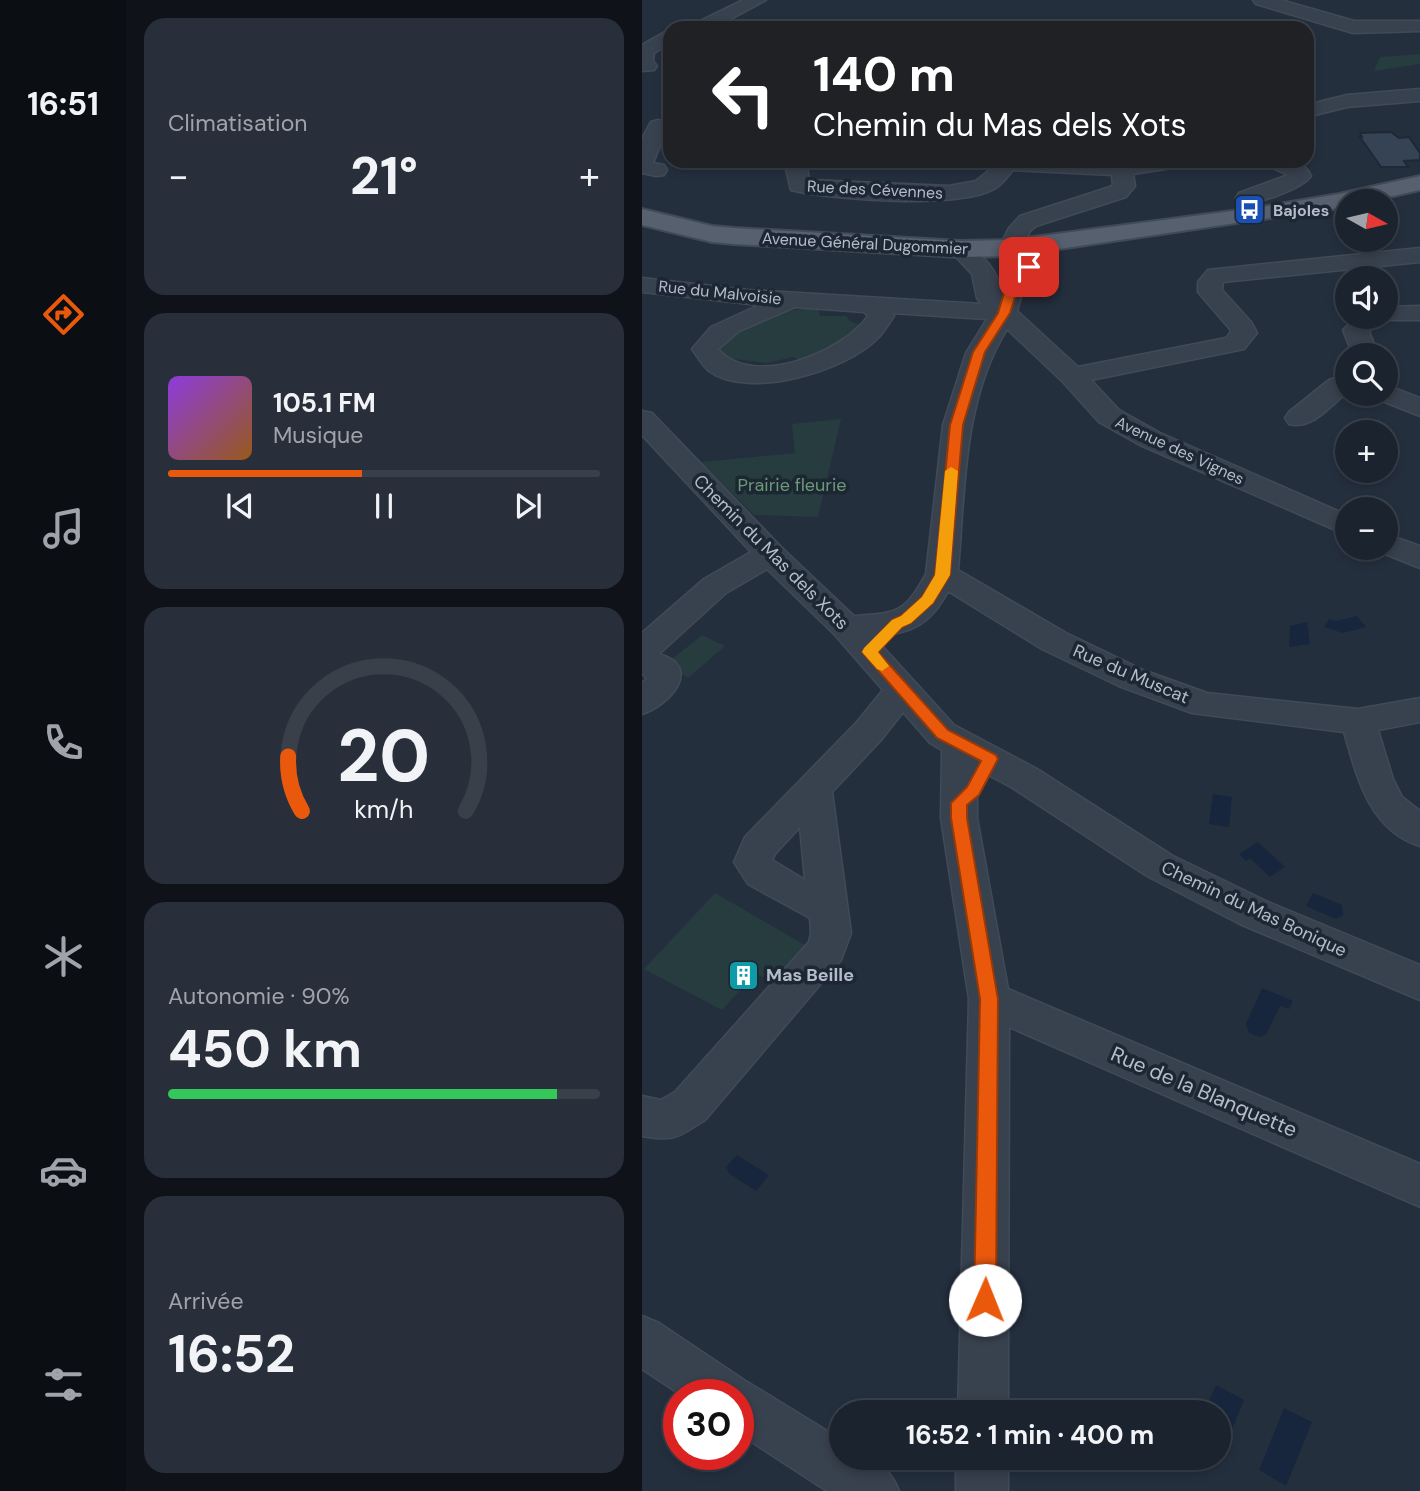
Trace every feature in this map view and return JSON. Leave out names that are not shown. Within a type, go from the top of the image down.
[{"type":"main road","name":"Avenue Général Dugommier","points":[[642,217],[712,234],[734,236],[961,249],[1011,248],[1340,201],[1420,183]]},
{"type":"main road","points":[[1398,194],[1420,190]]},
{"type":"main road","name":"Avenue Général Dugommier","points":[[642,225],[728,243],[1004,257],[1335,207]]},
{"type":"street","points":[[714,21],[757,0]]},
{"type":"street","points":[[1262,0],[1337,24],[1373,29],[1420,26]]},
{"type":"street","points":[[1275,21],[1296,12]]},
{"type":"street","points":[[663,39],[645,51],[645,68],[663,54]]},
{"type":"street","points":[[1314,109],[1347,101],[1416,101]]},
{"type":"street","points":[[656,170],[645,167],[642,163],[657,126]]},
{"type":"street","name":"Rue des Cévennes","points":[[796,168],[799,185],[806,187],[953,194],[982,187],[992,181],[1003,168]]},
{"type":"street","points":[[1094,168],[1135,168]]},
{"type":"street","points":[[1247,198],[1300,176],[1290,168]]},
{"type":"street","points":[[1011,248],[1020,228],[1028,221],[1118,192],[1124,186],[1123,170]]},
{"type":"street","points":[[1049,215],[1044,227],[1047,234],[1054,239],[1069,241]]},
{"type":"street","points":[[846,627],[897,624],[906,620],[928,600],[942,575],[957,425],[979,352],[1004,313],[1010,293],[1044,252]]},
{"type":"street","points":[[1072,376],[1235,344],[1244,333],[1242,327],[1210,292],[1208,286],[1211,279],[1217,275],[1420,255]]},
{"type":"street","name":"Avenue des Vignes","points":[[967,256],[983,269],[990,285],[989,298],[1072,376],[1109,416],[1150,439],[1335,521]]},
{"type":"street","name":"Rue du Malvoisie","points":[[642,285],[748,297],[1004,313]]},
{"type":"street","name":"Rue du Malvoisie","points":[[797,300],[737,323],[711,338],[705,349],[709,360],[734,371],[767,374],[800,369],[833,358],[876,327],[881,316],[871,304]]},
{"type":"street","points":[[1398,314],[1420,313]]},
{"type":"street","points":[[1299,418],[1335,388]]},
{"type":"street","points":[[1398,398],[1420,408]]},
{"type":"street","name":"Chemin du Mas dels Xots","points":[[642,419],[773,556],[870,652],[942,734],[1024,778]]},
{"type":"street","points":[[1398,548],[1420,558]]},
{"type":"street","points":[[736,573],[743,559],[773,556]]},
{"type":"street","points":[[642,651],[715,586],[773,556]]},
{"type":"street","name":"Rue du Muscat","points":[[942,575],[1054,640],[1131,678],[1204,705],[1282,716],[1358,721],[1420,710]]},
{"type":"street","points":[[870,652],[897,624]]},
{"type":"street","points":[[642,661],[653,664],[663,672],[664,682],[642,702]]},
{"type":"street","points":[[828,910],[761,874],[753,862],[758,847],[869,731],[912,699]]},
{"type":"street","points":[[1358,721],[1375,779],[1388,806],[1420,832]]},
{"type":"street","points":[[975,751],[959,818],[989,999],[983,1400]]},
{"type":"street","points":[[966,797],[1024,778]]},
{"type":"street","name":"Chemin du Mas Bonique","points":[[1024,778],[1160,866],[1254,913],[1420,983]]},
{"type":"street","points":[[642,1116],[666,1121],[690,1107],[827,949],[831,933],[814,791]]},
{"type":"street","name":"Rue de la Blanquette","points":[[989,999],[1420,1186]]},
{"type":"street","points":[[642,1340],[701,1379]]},
{"type":"street","points":[[754,1413],[873,1491]]},
{"type":"street","points":[[982,1470],[982,1491]]},
{"type":"green space","points":[[1420,54],[1420,64],[1374,71],[1380,57]]},
{"type":"green space","points":[[818,307],[820,316],[846,316],[850,321],[864,327],[806,362],[793,357],[767,363],[734,359],[722,364],[716,342],[725,334],[764,317]]},
{"type":"green space","name":"Prairie fleurie","points":[[841,419],[818,517],[754,515],[701,462],[795,453],[792,424]]},
{"type":"green space","points":[[702,635],[725,646],[688,678],[679,672],[671,660]]},
{"type":"green space","points":[[715,893],[812,949],[779,986],[741,965],[731,977],[745,985],[722,1010],[644,969]]},
{"type":"water","points":[[1357,616],[1366,627],[1343,633],[1324,627],[1329,619],[1337,621]]},
{"type":"water","points":[[1307,622],[1310,644],[1289,647],[1290,626]]},
{"type":"water","points":[[1213,794],[1232,797],[1229,827],[1209,824]]},
{"type":"water","points":[[1258,842],[1285,867],[1270,877],[1250,858],[1246,861],[1239,854]]},
{"type":"water","points":[[1313,893],[1342,905],[1343,915],[1336,919],[1306,906]]},
{"type":"water","points":[[1262,988],[1293,1001],[1289,1009],[1280,1006],[1266,1035],[1260,1037],[1249,1033],[1246,1024]]},
{"type":"water","points":[[737,1155],[769,1175],[756,1191],[730,1174],[726,1167]]},
{"type":"water","points":[[1216,1385],[1244,1400],[1231,1432],[1231,1400],[1209,1400]]},
{"type":"water","points":[[1284,1408],[1312,1422],[1286,1486],[1259,1470]]},
{"type":"building","points":[[1391,132],[1399,138],[1409,137],[1420,153],[1420,160],[1404,161],[1408,167],[1381,167],[1360,137],[1360,133]]},
{"type":"slow traffic","points":[[882,666],[870,652],[897,624],[906,620],[928,600],[942,575],[951,471]]},
{"type":"place","name":"Bajoles","points":[[1250,210]]},
{"type":"place","name":"Mas Beille","points":[[743,975]]},
{"type":"route","points":[[985,1300],[989,999],[959,818],[959,803],[973,791],[990,759],[942,734],[870,652],[897,624],[906,620],[928,600],[942,575],[957,425],[979,352],[1004,313],[1010,293],[1029,267]]}]
